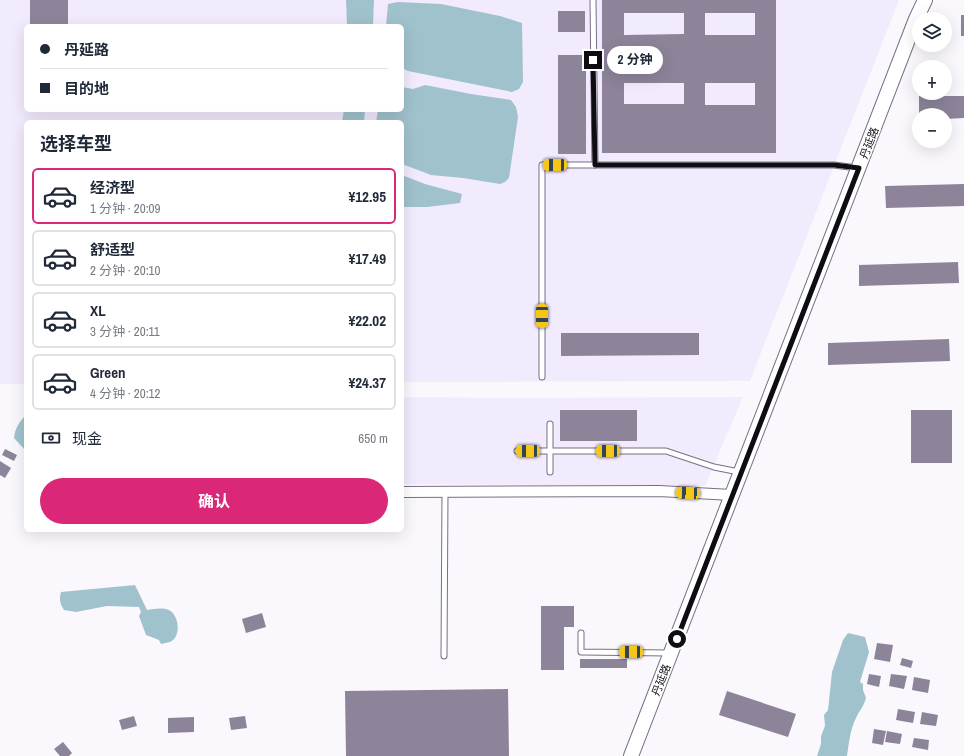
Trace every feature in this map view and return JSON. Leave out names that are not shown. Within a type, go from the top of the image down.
[{"type":"main road","name":"丹延路","points":[[631,756],[925,0]]},
{"type":"street","points":[[404,492],[659,491],[732,495]]},
{"type":"lane","points":[[593,0],[595,165]]},
{"type":"lane","points":[[542,377],[542,165],[834,165],[859,168]]},
{"type":"lane","points":[[550,424],[550,472]]},
{"type":"lane","points":[[517,451],[666,451],[714,467],[741,473]]},
{"type":"lane","points":[[444,656],[446,492]]},
{"type":"lane","points":[[581,632],[582,652],[671,654]]},
{"type":"shaded area","points":[[0,0],[899,0],[750,381],[404,382],[404,120],[24,120],[24,384],[0,384]]},
{"type":"shaded area","points":[[404,397],[743,397],[705,486],[404,484]]},
{"type":"water","points":[[346,0],[374,0],[373,24],[347,24]]},
{"type":"water","points":[[398,2],[441,4],[500,16],[522,23],[523,82],[519,89],[512,92],[404,69],[404,24],[386,24],[388,4]]},
{"type":"water","points":[[425,85],[511,100],[516,107],[518,117],[509,178],[500,184],[431,175],[404,165],[404,120],[376,120],[378,112],[404,112],[404,87],[413,89]]},
{"type":"water","points":[[344,112],[365,112],[364,120],[342,120]]},
{"type":"water","points":[[404,176],[425,184],[462,194],[460,203],[427,207],[404,207]]},
{"type":"water","points":[[24,417],[24,449],[14,438],[15,431]]},
{"type":"water","points":[[135,585],[147,610],[158,608],[166,609],[175,616],[178,631],[174,639],[170,642],[161,644],[159,640],[146,635],[139,616],[141,612],[139,607],[107,606],[76,612],[64,610],[60,601],[61,592]]},
{"type":"water","points":[[848,633],[865,637],[869,652],[860,682],[863,684],[863,690],[866,698],[852,727],[847,756],[817,756],[821,744],[821,736],[825,726],[824,715],[828,710],[832,672],[843,640]]},
{"type":"building","points":[[30,0],[68,0],[68,24],[30,24]]},
{"type":"building","points":[[602,0],[776,0],[776,153],[602,153]],"holes":[[[624,13],[684,13],[684,34],[624,35]],[[705,13],[755,13],[755,35],[705,35]],[[624,83],[684,83],[684,104],[624,104]],[[705,83],[755,83],[755,105],[705,105]]]},
{"type":"building","points":[[558,11],[585,11],[585,32],[558,32]]},
{"type":"building","points":[[961,15],[964,15],[964,36],[961,36]]},
{"type":"building","points":[[558,55],[586,55],[586,154],[558,154]]},
{"type":"building","points":[[952,96],[964,96],[964,118],[952,119],[952,108],[919,108],[919,100],[952,100]]},
{"type":"building","points":[[964,184],[964,206],[886,208],[885,186]]},
{"type":"building","points":[[958,262],[959,283],[859,286],[859,265]]},
{"type":"building","points":[[561,333],[699,333],[699,355],[561,356]]},
{"type":"building","points":[[949,339],[950,361],[828,365],[828,343]]},
{"type":"building","points":[[560,410],[637,410],[637,441],[560,441]]},
{"type":"building","points":[[911,410],[952,410],[952,463],[911,463]]},
{"type":"building","points":[[5,449],[17,455],[14,461],[2,455]]},
{"type":"building","points":[[0,461],[11,468],[5,478],[0,475]]},
{"type":"building","points":[[541,606],[574,606],[574,627],[564,627],[564,670],[541,670]]},
{"type":"building","points":[[262,613],[266,627],[246,633],[242,619]]},
{"type":"building","points":[[877,643],[893,645],[890,662],[874,659]]},
{"type":"building","points":[[902,658],[913,661],[911,668],[900,665]]},
{"type":"building","points":[[580,659],[627,659],[627,668],[580,668]]},
{"type":"building","points":[[869,674],[881,676],[879,687],[867,684]]},
{"type":"building","points":[[891,674],[907,676],[904,689],[889,686]]},
{"type":"building","points":[[914,677],[930,680],[928,693],[912,690]]},
{"type":"building","points":[[508,689],[509,756],[346,756],[345,691]]},
{"type":"building","points":[[727,691],[796,714],[788,737],[719,715]]},
{"type":"building","points":[[898,709],[915,712],[913,723],[896,720]]},
{"type":"building","points":[[922,712],[938,715],[936,726],[920,724]]},
{"type":"building","points":[[134,716],[137,726],[122,730],[119,720]]},
{"type":"building","points":[[245,716],[247,728],[231,730],[229,718]]},
{"type":"building","points":[[194,717],[194,732],[168,733],[168,718]]},
{"type":"building","points":[[874,729],[886,731],[883,745],[872,743]]},
{"type":"building","points":[[887,731],[902,734],[900,744],[885,742]]},
{"type":"building","points":[[914,738],[929,740],[928,750],[912,747]]},
{"type":"building","points":[[63,742],[72,753],[69,756],[60,756],[54,749]]},
{"type":"route","points":[[593,60],[595,165],[834,165],[859,168],[677,639]]}]
